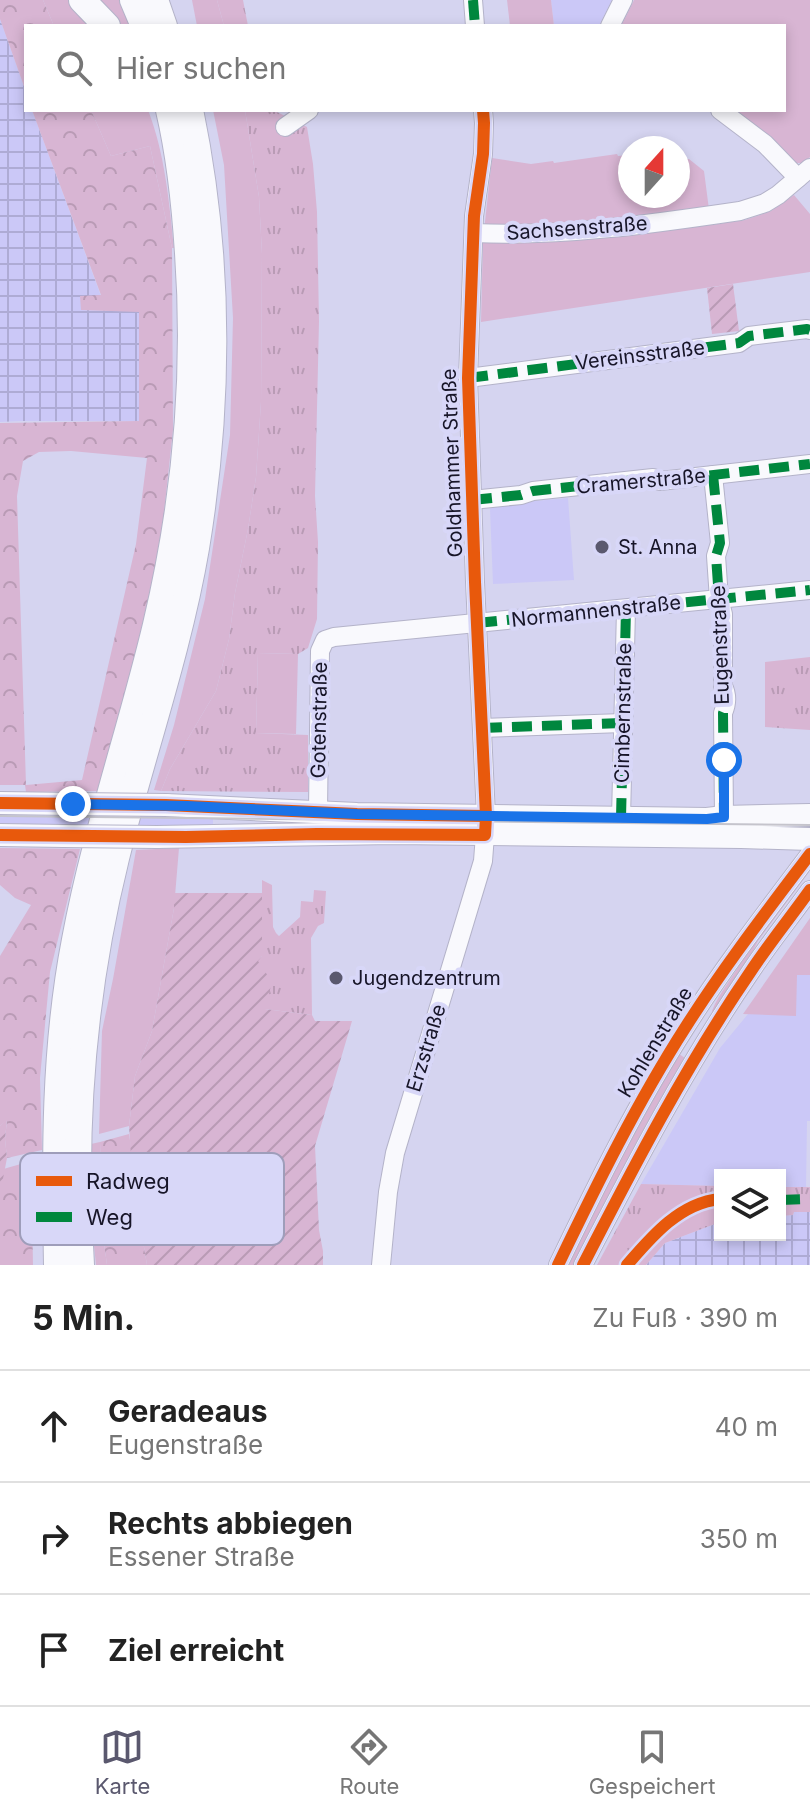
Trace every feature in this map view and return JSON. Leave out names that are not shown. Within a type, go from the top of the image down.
[{"type":"highway","points":[[82,0],[105,24]]},
{"type":"highway","points":[[133,0],[143,24]]},
{"type":"highway","points":[[155,0],[163,24]]},
{"type":"highway","points":[[155,112],[167,156],[179,250],[191,297]]},
{"type":"highway","points":[[56,1153],[56,1110],[74,942],[91,864],[156,627],[182,487],[188,422],[191,297],[184,207],[169,112]]},
{"type":"highway","points":[[77,1153],[84,1033],[95,955],[116,858],[182,614],[196,550],[206,481],[214,356],[213,279],[200,161],[190,112]]},
{"type":"highway","points":[[57,1245],[57,1265]]},
{"type":"highway","points":[[79,1245],[81,1265]]},
{"type":"highway","points":[[90,1245],[91,1265]]},
{"type":"main road","points":[[0,803],[166,805],[318,812],[485,825],[810,839]]},
{"type":"main road","points":[[0,835],[157,837],[332,834],[621,818],[810,815]]},
{"type":"street","points":[[473,0],[475,24]]},
{"type":"street","points":[[611,24],[623,0]]},
{"type":"street","points":[[285,127],[306,112]]},
{"type":"street","name":"Goldhammer Straße","points":[[483,112],[468,378],[485,825]]},
{"type":"street","points":[[723,112],[804,173]]},
{"type":"street","name":"Sachsenstraße","points":[[474,233],[511,235],[563,232],[740,211],[765,203],[804,173]]},
{"type":"street","name":"Vereinsstraße","points":[[468,378],[739,343],[749,336],[810,330]]},
{"type":"street","name":"Cramerstraße","points":[[472,500],[615,482],[653,478],[660,481],[810,464]]},
{"type":"street","name":"Eugenstraße","points":[[713,475],[720,543],[716,556],[723,614],[723,686],[726,691],[723,713],[724,817]]},
{"type":"street","name":"Normannenstraße","points":[[477,623],[810,590]]},
{"type":"street","name":"Cimbernstraße","points":[[621,818],[626,609]]},
{"type":"street","name":"Gotenstraße","points":[[318,812],[320,651],[325,640],[477,623]]},
{"type":"street","points":[[482,728],[623,723]]},
{"type":"street","name":"Erzstraße","points":[[381,1265],[395,1153],[483,861],[485,825]]},
{"type":"street","name":"Kohlenstraße","points":[[558,1265],[643,1098],[695,1012],[810,854]]},
{"type":"street","points":[[583,1265],[652,1134],[717,1024],[810,890]]},
{"type":"street","name":"Kohlenstraße","points":[[695,1012],[717,1024]]},
{"type":"shaded area","points":[[551,0],[612,0],[600,24],[554,24]]},
{"type":"shaded area","points":[[0,19],[24,86],[24,112],[33,112],[101,296],[81,310],[139,311],[139,421],[0,422]]},
{"type":"shaded area","points":[[568,498],[574,580],[493,584],[492,505]]},
{"type":"shaded area","points":[[0,813],[213,815],[213,827],[0,825]]},
{"type":"shaded area","points":[[810,929],[810,1121],[807,1121],[806,1188],[786,1187],[786,1169],[714,1169],[714,1186],[641,1184],[720,1048]]},
{"type":"shaded area","points":[[794,1212],[810,1212],[810,1265],[646,1265],[665,1243],[714,1224],[714,1241],[786,1241],[786,1216]]},
{"type":"green space","points":[[0,0],[43,0],[53,24],[24,24],[24,86],[0,19]]},
{"type":"green space","points":[[43,0],[72,0],[96,24],[53,24]]},
{"type":"green space","points":[[96,0],[119,0],[129,24],[116,24]]},
{"type":"green space","points":[[192,0],[217,0],[223,24],[197,24]]},
{"type":"green space","points":[[217,0],[243,0],[248,24],[223,24]]},
{"type":"green space","points":[[507,0],[551,0],[554,24],[510,24]]},
{"type":"green space","points":[[634,0],[810,0],[810,157],[803,163],[796,163],[738,112],[786,112],[786,24],[622,24]]},
{"type":"green space","points":[[33,112],[92,112],[111,156],[150,146],[172,248],[173,430],[160,549],[99,791],[26,792],[25,785],[0,785],[0,423],[139,421],[139,312],[81,310],[80,296],[101,295]],"holes":[[[71,451],[147,458],[136,544],[82,780],[26,785],[17,496],[23,461],[39,452]]]},
{"type":"green space","points":[[92,112],[149,112],[162,161],[174,248],[150,146],[111,156]]},
{"type":"green space","points":[[213,112],[245,112],[259,197],[262,254],[261,402],[256,477],[229,639],[216,691],[170,769],[161,791],[154,790],[174,725],[205,599],[230,435],[233,318],[224,165]]},
{"type":"green space","points":[[245,112],[277,112],[307,127],[317,212],[317,619],[308,648],[298,654],[258,653],[256,733],[308,735],[308,792],[161,791],[170,769],[216,691],[229,639],[248,529],[256,477],[261,402],[262,254],[259,197]]},
{"type":"green space","points":[[617,154],[618,208],[690,208],[690,160],[704,171],[711,225],[745,220],[771,211],[794,195],[810,214],[810,272],[481,322],[483,240],[492,158],[531,164]]},
{"type":"green space","points":[[733,284],[739,331],[712,334],[707,288]]},
{"type":"green space","points":[[258,653],[298,654],[296,734],[256,733]]},
{"type":"green space","points":[[810,657],[810,730],[765,727],[765,662]]},
{"type":"green space","points":[[0,848],[80,849],[50,972],[40,1078],[42,1150],[7,1158],[7,1120],[0,1126],[0,956],[31,905],[15,898],[0,885]]},
{"type":"green space","points":[[179,848],[174,908],[152,1031],[135,1076],[129,1126],[99,1134],[102,1031],[136,850]]},
{"type":"green space","points":[[806,870],[809,872],[758,941],[739,978],[714,1015],[715,1004],[743,958]]},
{"type":"green space","points":[[262,880],[272,885],[273,927],[279,936],[300,917],[301,901],[313,902],[314,890],[326,891],[324,923],[318,926],[311,938],[312,1015],[265,1009],[257,961],[262,956]]},
{"type":"green space","points":[[174,893],[262,893],[262,956],[258,961],[272,982],[265,1009],[312,1015],[315,1021],[352,1021],[315,1146],[323,1265],[147,1265],[144,1245],[284,1245],[284,1153],[131,1153],[129,1126],[135,1076],[152,1031]]},
{"type":"green space","points":[[810,918],[810,975],[797,975],[796,1016],[743,1014]]},
{"type":"green space","points":[[676,1052],[688,1060],[577,1265],[565,1265]]},
{"type":"green space","points":[[7,1119],[7,1158],[0,1194],[0,1126]]},
{"type":"green space","points":[[129,1134],[132,1153],[100,1153],[100,1142]]},
{"type":"green space","points":[[100,1142],[100,1153],[91,1153],[91,1144]]},
{"type":"green space","points":[[20,1164],[20,1245],[33,1245],[33,1265],[0,1265],[0,1170]]},
{"type":"green space","points":[[641,1184],[714,1186],[714,1224],[665,1243],[646,1265],[597,1265]]},
{"type":"green space","points":[[786,1187],[810,1187],[810,1212],[794,1212],[786,1216]]},
{"type":"green space","points":[[94,1245],[104,1245],[107,1265],[96,1265]]},
{"type":"green space","points":[[104,1245],[144,1245],[147,1265],[107,1265]]},
{"type":"tram line","points":[[0,816],[810,825]]},
{"type":"marked path","points":[[473,0],[475,24]]},
{"type":"marked path","points":[[468,378],[739,343],[749,336],[810,330]]},
{"type":"marked path","points":[[472,500],[653,478],[660,481],[810,464]]},
{"type":"marked path","points":[[713,475],[720,543],[716,556],[723,614],[723,686],[726,699],[723,713],[724,817]]},
{"type":"marked path","points":[[477,623],[810,590]]},
{"type":"marked path","points":[[621,818],[626,609]]},
{"type":"marked path","points":[[482,728],[623,723]]},
{"type":"marked path","points":[[786,1200],[810,1199]]},
{"type":"cycle path","points":[[0,835],[485,835],[468,378],[474,216],[483,154],[483,112]]},
{"type":"cycle path","points":[[0,803],[166,805],[357,814],[486,816]]},
{"type":"cycle path","points":[[558,1265],[618,1144],[667,1056],[730,962],[810,854]]},
{"type":"cycle path","points":[[583,1265],[682,1080],[756,963],[810,890]]},
{"type":"cycle path","points":[[627,1265],[657,1232],[680,1214],[714,1200]]},
{"type":"place","name":"St. Anna","points":[[602,547]]},
{"type":"place","name":"Jugendzentrum","points":[[336,978]]},
{"type":"route","points":[[73,804],[357,814],[707,819],[724,817],[724,760]]}]
